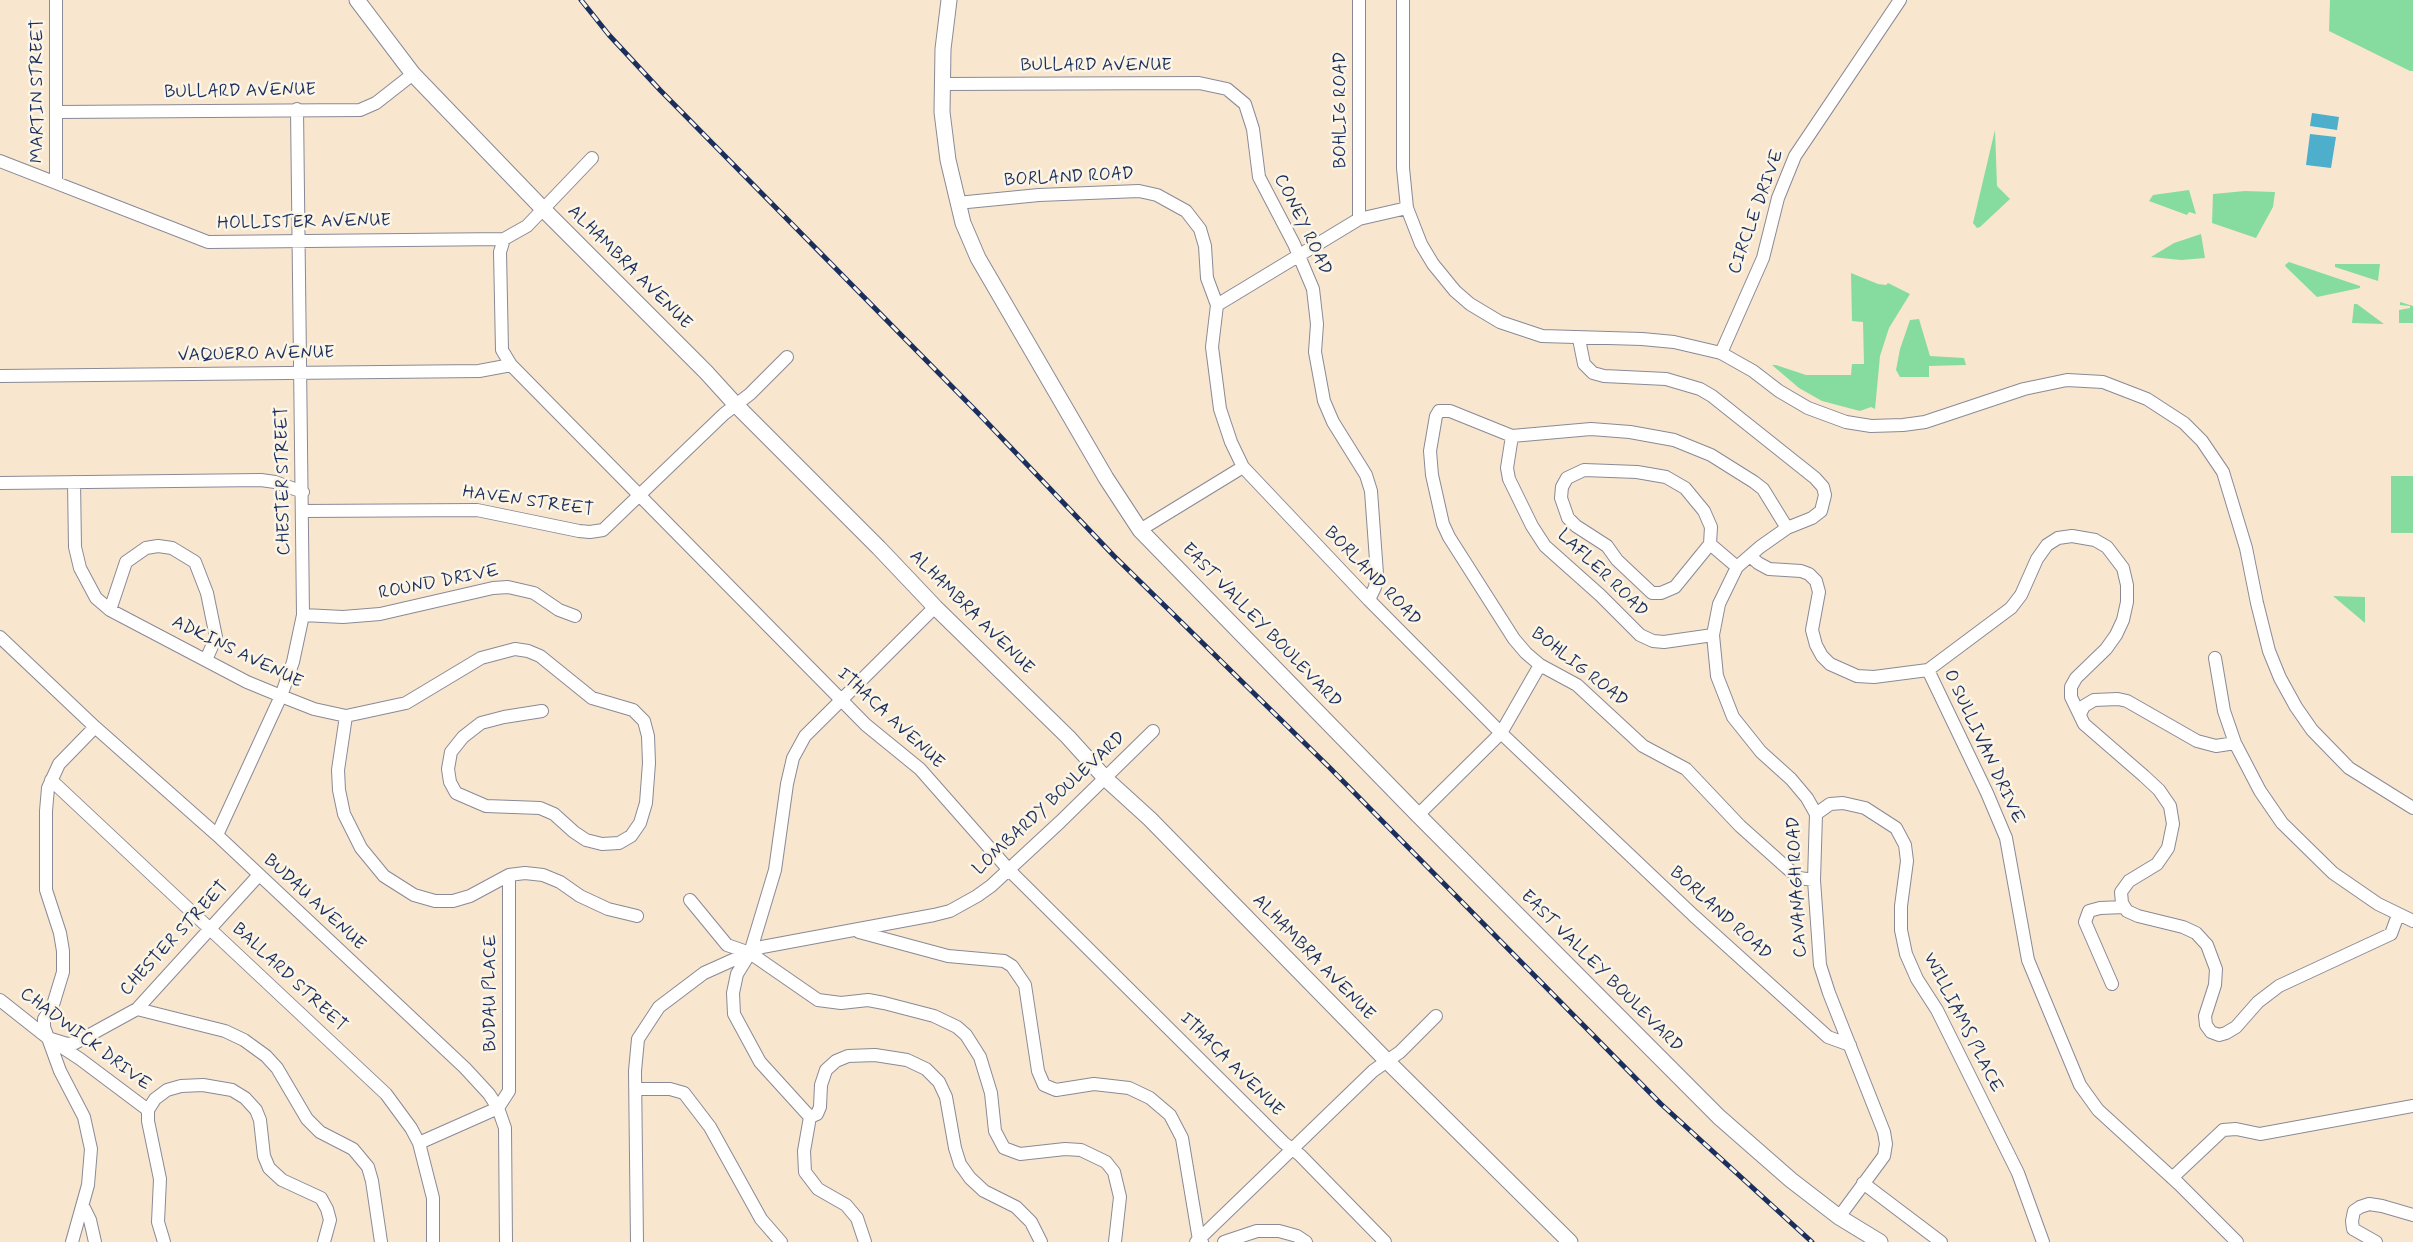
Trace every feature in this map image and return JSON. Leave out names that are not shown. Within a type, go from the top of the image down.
[{"type":"main road","name":"ALHAMBRA AVENUE","points":[[357,0],[413,74],[544,210],[935,607],[1068,737],[1106,779],[1150,819],[1387,1061],[1570,1242]]},
{"type":"main road","name":"EAST VALLEY BOULEVARD","points":[[949,0],[942,84],[944,135],[957,203],[978,258],[1106,478],[1140,530],[1681,1080],[1765,1158],[1839,1217],[1880,1242]]},
{"type":"street","name":"MARTIN STREET","points":[[56,0],[56,182]]},
{"type":"street","name":"BOHLIG ROAD","points":[[1359,0],[1359,219]]},
{"type":"street","points":[[1403,0],[1403,168],[1407,208],[1421,244],[1432,264],[1455,291],[1470,304],[1500,322],[1528,333],[1551,338],[1642,339],[1674,342],[1720,353],[1753,371],[1779,391],[1808,408],[1846,422],[1871,426],[1925,422],[2024,389],[2074,379],[2103,382],[2129,391],[2165,409],[2184,423],[2202,441],[2223,472],[2246,548],[2258,611],[2269,651],[2280,678],[2296,707],[2312,730],[2349,768],[2411,804]]},
{"type":"street","name":"CIRCLE DRIVE","points":[[1720,353],[1763,258],[1778,198],[1795,156],[1900,0]]},
{"type":"street","name":"BULLARD AVENUE","points":[[56,112],[360,110],[376,103],[413,74]]},
{"type":"street","name":"BULLARD AVENUE","points":[[942,84],[1199,83],[1227,89],[1245,104]]},
{"type":"street","name":"CONEY ROAD","points":[[1245,104],[1253,129],[1259,177],[1313,289],[1317,324],[1315,352],[1324,401],[1333,422],[1366,475],[1371,491],[1377,574],[1376,587],[1369,600]]},
{"type":"street","name":"CHESTER STREET","points":[[217,835],[281,696],[294,662],[303,615],[297,109]]},
{"type":"street","points":[[504,239],[527,226],[592,158]]},
{"type":"street","name":"HOLLISTER AVENUE","points":[[0,161],[208,242],[504,239]]},
{"type":"street","name":"BORLAND ROAD","points":[[957,203],[1039,195],[1139,191],[1157,195],[1186,211],[1200,229],[1205,246],[1207,278],[1217,305],[1212,346],[1220,409],[1231,442],[1243,467],[1369,600],[1501,733],[1693,915],[1828,1037],[1850,1045]]},
{"type":"street","points":[[1217,305],[1359,219],[1407,208]]},
{"type":"street","name":"ITHACA AVENUE","points":[[504,239],[500,252],[502,350],[511,365],[866,724],[920,768],[1009,870],[1385,1242]]},
{"type":"street","points":[[1579,339],[1584,364],[1593,373],[1666,379],[1700,389],[1712,396],[1815,478],[1822,487],[1825,495],[1821,511],[1812,518],[1788,528],[1737,567],[1710,544]]},
{"type":"street","name":"HAVEN STREET","points":[[303,511],[477,510],[590,532],[603,530],[787,357]]},
{"type":"street","name":"VAQUERO AVENUE","points":[[0,376],[479,371],[511,365]]},
{"type":"street","name":"BOHLIG ROAD","points":[[1512,436],[1450,411],[1438,411],[1430,451],[1432,475],[1443,524],[1514,639],[1540,665],[1577,685],[1643,746],[1686,769],[1740,826],[1786,868],[1799,878],[1814,880]]},
{"type":"street","points":[[1512,436],[1591,429],[1630,432],[1674,440],[1711,455],[1754,482],[1763,489],[1788,528]]},
{"type":"street","name":"LAFLER ROAD","points":[[1512,436],[1507,468],[1509,479],[1532,526],[1545,546],[1600,595],[1640,635],[1653,641],[1665,642],[1713,635]]},
{"type":"street","points":[[1140,530],[1243,467]]},
{"type":"street","points":[[1584,470],[1637,472],[1666,477],[1685,488],[1704,511],[1711,527],[1710,544],[1675,587],[1661,593],[1652,593],[1617,560],[1607,546],[1576,526],[1568,518],[1561,498],[1562,487],[1567,478],[1584,470]]},
{"type":"street","points":[[0,483],[261,480],[303,492]]},
{"type":"street","name":"ADKINS AVENUE","points":[[74,482],[75,547],[80,568],[96,598],[110,610],[281,696],[334,715],[346,716],[406,703],[482,658],[515,649],[540,656],[592,698],[633,710],[644,721],[648,736],[646,803],[640,823],[631,836],[619,843],[602,844],[586,840],[554,814],[540,808],[486,806],[456,793],[450,782],[448,769],[451,753],[463,737],[482,723],[542,711]]},
{"type":"street","points":[[1928,670],[2011,608],[2021,595],[2037,559],[2047,545],[2058,538],[2072,536],[2095,540],[2107,547],[2123,568],[2127,585],[2127,602],[2116,635],[2106,649],[2076,678],[2071,687],[2071,698],[2084,724],[2159,790],[2170,806],[2173,824],[2168,848],[2157,864],[2129,881],[2121,892],[2122,903],[2127,911],[2138,916],[2183,927],[2196,933],[2207,945],[2214,958],[2216,969],[2215,985],[2205,1016],[2206,1025],[2211,1032],[2219,1035],[2236,1027],[2258,1002],[2280,986],[2391,934],[2398,915]]},
{"type":"street","points":[[110,610],[126,562],[146,548],[158,546],[172,548],[195,562],[207,593],[216,637],[206,660]]},
{"type":"street","name":"O SULLIVAN DRIVE","points":[[1750,556],[1769,569],[1809,574],[1816,581],[1819,592],[1812,630],[1815,645],[1830,664],[1857,676],[1874,677],[1928,670],[2006,838],[2028,960],[2080,1085],[2098,1110],[2237,1242]]},
{"type":"street","name":"CAVANAGH ROAD","points":[[1737,567],[1719,604],[1713,635],[1717,676],[1733,717],[1761,752],[1802,792],[1816,814],[1814,880],[1820,965],[1884,1132],[1886,1144],[1884,1156],[1839,1217]]},
{"type":"street","name":"ROUND DRIVE","points":[[303,615],[343,617],[380,614],[475,591],[508,587],[534,593],[559,610],[575,615]]},
{"type":"street","points":[[810,1118],[760,1062],[734,1014],[733,993],[736,974],[750,953],[775,870],[787,784],[794,758],[805,736],[935,607]]},
{"type":"street","name":"BUDAU AVENUE","points":[[0,637],[95,727],[217,835],[258,876],[465,1068],[489,1094],[498,1108],[505,1128],[506,1242]]},
{"type":"street","points":[[2215,658],[2224,711],[2235,743],[2260,790],[2282,823],[2334,873],[2378,904],[2413,921]]},
{"type":"street","points":[[1418,815],[1501,733],[1540,665]]},
{"type":"street","points":[[2080,714],[2084,706],[2094,700],[2118,699],[2127,701],[2203,743],[2216,746],[2235,743]]},
{"type":"street","points":[[346,716],[338,770],[344,814],[361,848],[384,876],[414,895],[435,901],[453,901],[470,896],[509,875],[525,873],[543,875],[608,909],[636,916]]},
{"type":"street","points":[[72,1242],[83,1206],[91,1167],[89,1133],[84,1117],[60,1071],[44,1027],[44,1019],[53,1005],[63,972],[60,933],[46,890],[46,811],[51,780],[59,764],[95,727]]},
{"type":"street","name":"LOMBARDY BOULEVARD","points":[[638,1242],[636,1089],[638,1039],[659,1006],[704,973],[762,947],[914,920],[950,910],[977,896],[1009,870],[1106,779],[1153,731]]},
{"type":"street","name":"BALLARD STREET","points":[[51,780],[386,1094],[411,1128],[418,1143],[433,1198],[433,1242]]},
{"type":"street","name":"WILLIAMS PLACE","points":[[1816,814],[1830,804],[1843,803],[1865,808],[1896,828],[1905,845],[1907,861],[1901,906],[1901,930],[1906,954],[2018,1173],[2043,1242]]},
{"type":"street","name":"BUDAU PLACE","points":[[498,1108],[509,1091],[509,875]]},
{"type":"street","name":"CHESTER STREET","points":[[48,1038],[67,1044],[75,1043],[137,1009],[258,876]]},
{"type":"street","points":[[690,900],[727,945],[750,953],[818,1000],[841,1003],[868,1000],[884,1003],[934,1016],[966,1035],[981,1057],[991,1093],[995,1131],[1004,1148],[1020,1154],[1065,1149],[1081,1150],[1106,1162],[1114,1172],[1120,1197],[1115,1242]]},
{"type":"street","points":[[2112,984],[2089,936],[2085,921],[2089,911],[2124,907]]},
{"type":"street","points":[[854,930],[948,956],[1004,961],[1012,966],[1025,985],[1038,1071],[1044,1085],[1056,1090],[1094,1084],[1129,1088],[1150,1098],[1170,1115],[1182,1138],[1199,1241]]},
{"type":"street","name":"CHADWICK DRIVE","points":[[0,1000],[48,1038],[148,1110]]},
{"type":"street","points":[[137,1009],[175,1016],[225,1030],[266,1056],[277,1068],[307,1119],[320,1132],[353,1149],[368,1167],[381,1242]]},
{"type":"street","points":[[1199,1241],[1373,1071],[1400,1052],[1436,1016]]},
{"type":"street","points":[[865,1242],[857,1218],[846,1205],[818,1189],[805,1172],[804,1151],[810,1118],[817,1114],[820,1107],[821,1085],[826,1070],[836,1061],[848,1056],[874,1055],[907,1060],[926,1069],[939,1082],[946,1097],[960,1164],[970,1178],[984,1191],[1016,1207],[1031,1222],[1041,1242]]},
{"type":"street","points":[[164,1242],[158,1222],[160,1179],[148,1121],[148,1110],[155,1099],[167,1090],[181,1086],[221,1087],[245,1098],[256,1110],[260,1120],[262,1148],[269,1168],[282,1180],[321,1198],[330,1220],[324,1242]]},
{"type":"street","points":[[636,1089],[670,1089],[684,1093],[710,1127],[761,1218],[782,1242]]},
{"type":"street","points":[[2172,1178],[2223,1130],[2236,1129],[2260,1134],[2413,1106]]},
{"type":"street","points":[[418,1143],[498,1108]]},
{"type":"street","points":[[1863,1183],[1941,1242]]},
{"type":"street","points":[[2376,1242],[2353,1229],[2354,1212],[2360,1207],[2369,1204],[2413,1215]]},
{"type":"street","points":[[83,1206],[90,1220],[95,1242]]},
{"type":"street","points":[[1224,1242],[1257,1231],[1279,1231],[1297,1236],[1306,1242]]},
{"type":"green space","points":[[2330,0],[2413,0],[2413,71],[2329,31]]},
{"type":"green space","points":[[1995,130],[1997,186],[2010,199],[1977,228],[1973,223]]},
{"type":"green space","points":[[2189,190],[2196,214],[2189,212],[2187,215],[2149,201],[2153,195]]},
{"type":"green space","points":[[2245,191],[2275,192],[2273,207],[2256,238],[2212,223],[2213,194]]},
{"type":"green space","points":[[2201,234],[2205,258],[2181,260],[2151,257],[2174,243]]},
{"type":"green space","points":[[2289,262],[2360,286],[2360,288],[2317,297],[2286,267],[2285,265]]},
{"type":"green space","points":[[2335,264],[2380,264],[2378,281],[2335,267]]},
{"type":"green space","points":[[1851,273],[1878,284],[1888,283],[1910,294],[1889,328],[1880,356],[1875,409],[1871,407],[1860,411],[1822,401],[1799,388],[1772,365],[1806,375],[1851,375],[1852,364],[1864,364],[1863,322],[1852,321]]},
{"type":"green space","points":[[2400,302],[2413,306],[2413,323],[2399,323],[2399,310],[2410,308],[2410,306],[2400,305]]},
{"type":"green space","points":[[2354,304],[2357,304],[2384,324],[2352,323]]},
{"type":"green space","points":[[1919,319],[1930,356],[1964,358],[1966,365],[1929,366],[1929,377],[1900,377],[1896,370],[1900,349],[1910,320]]},
{"type":"green space","points":[[2391,476],[2413,476],[2413,533],[2391,533]]},
{"type":"green space","points":[[2333,596],[2365,597],[2365,623]]},
{"type":"water","points":[[2312,113],[2339,117],[2337,130],[2310,126]]},
{"type":"water","points":[[2310,134],[2336,137],[2331,168],[2306,165]]},
{"type":"railway","points":[[581,0],[609,35],[660,90],[978,413],[1114,556],[1330,768],[1661,1104],[1812,1242]]}]
